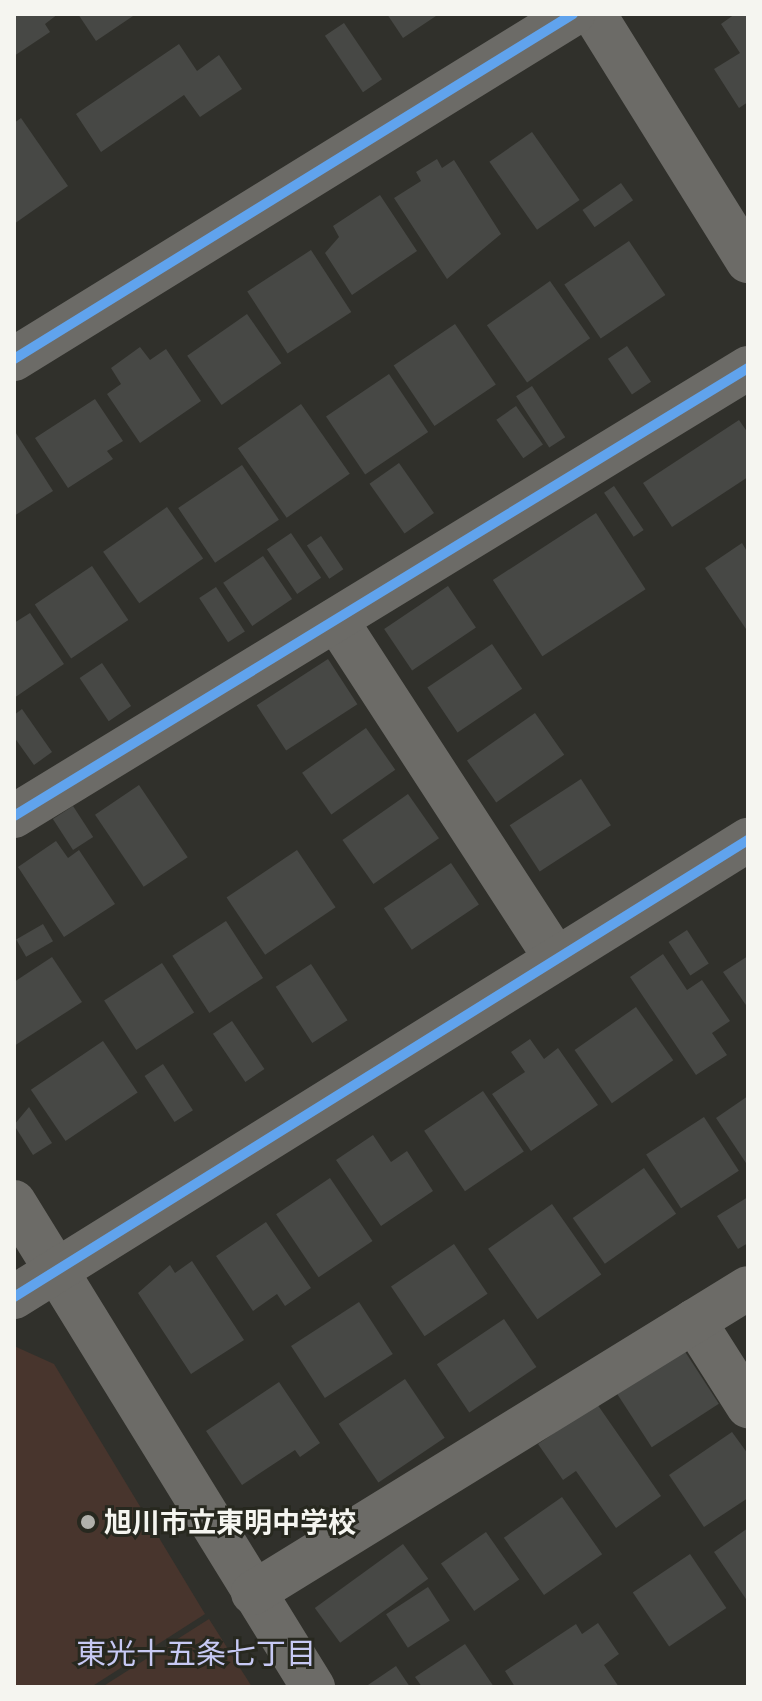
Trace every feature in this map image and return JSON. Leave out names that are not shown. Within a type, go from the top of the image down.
[{"type":"street","points":[[14,359],[573,14]]},
{"type":"street","points":[[594,14],[748,261]]},
{"type":"street","points":[[14,816],[748,368]]},
{"type":"street","points":[[336,620],[556,959]]},
{"type":"street","points":[[14,1297],[748,840]]},
{"type":"street","points":[[14,1202],[313,1687]]},
{"type":"street","points":[[253,1593],[748,1288]]},
{"type":"street","points":[[694,1321],[748,1406]]},
{"type":"shaded area","name":"旭川市立東明中学校","points":[[14,1346],[54,1364],[205,1614],[91,1687],[14,1687]]},
{"type":"shaded area","points":[[209,1619],[252,1687],[102,1687]]},
{"type":"building","points":[[14,14],[58,14],[45,24],[50,32],[14,56]]},
{"type":"building","points":[[78,14],[136,14],[96,41]]},
{"type":"building","points":[[387,14],[439,14],[403,38]]},
{"type":"building","points":[[735,14],[748,14],[748,102],[739,108],[714,69],[740,53],[721,24]]},
{"type":"building","points":[[344,23],[382,79],[363,92],[325,36]]},
{"type":"building","points":[[179,44],[197,71],[219,55],[242,89],[200,117],[184,95],[101,152],[76,114]]},
{"type":"building","points":[[21,118],[68,186],[14,224],[14,123]]},
{"type":"building","points":[[532,132],[580,200],[537,230],[489,162]]},
{"type":"building","points":[[437,159],[442,168],[454,160],[501,234],[447,279],[394,198],[421,181],[416,172]]},
{"type":"building","points":[[621,183],[633,200],[595,227],[582,210]]},
{"type":"building","points":[[380,195],[417,251],[352,295],[325,253],[339,237],[333,226]]},
{"type":"building","points":[[629,241],[665,295],[601,339],[564,285]]},
{"type":"building","points":[[311,250],[351,312],[288,353],[247,291]]},
{"type":"building","points":[[550,281],[590,338],[527,383],[487,325]]},
{"type":"building","points":[[247,314],[281,363],[222,405],[187,356]]},
{"type":"building","points":[[455,324],[496,385],[434,426],[394,365]]},
{"type":"building","points":[[627,346],[651,382],[632,395],[608,359]]},
{"type":"building","points":[[140,347],[150,360],[166,349],[201,401],[140,443],[107,394],[121,384],[111,368]]},
{"type":"building","points":[[389,374],[428,432],[365,475],[326,416]]},
{"type":"building","points":[[532,386],[565,437],[549,448],[516,396]]},
{"type":"building","points":[[95,399],[123,441],[107,451],[113,459],[68,488],[35,438]]},
{"type":"building","points":[[301,404],[350,474],[287,518],[238,448]]},
{"type":"building","points":[[516,406],[543,445],[523,458],[496,420]]},
{"type":"building","points":[[739,420],[748,433],[748,477],[672,527],[643,483]]},
{"type":"building","points":[[14,430],[53,491],[14,516]]},
{"type":"building","points":[[399,463],[434,513],[404,534],[370,484]]},
{"type":"building","points":[[242,465],[279,520],[215,563],[178,508]]},
{"type":"building","points":[[614,486],[644,530],[634,537],[604,493]]},
{"type":"building","points":[[167,507],[203,559],[139,603],[103,552]]},
{"type":"building","points":[[596,513],[646,589],[542,656],[493,580]]},
{"type":"building","points":[[291,533],[321,578],[297,594],[267,549]]},
{"type":"building","points":[[321,536],[343,569],[329,579],[307,546]]},
{"type":"building","points":[[742,543],[748,553],[748,632],[705,568]]},
{"type":"building","points":[[263,556],[292,599],[252,626],[223,583]]},
{"type":"building","points":[[92,566],[128,620],[71,658],[35,605]]},
{"type":"building","points":[[448,586],[476,627],[412,671],[384,629]]},
{"type":"building","points":[[216,587],[245,631],[228,642],[199,598]]},
{"type":"building","points":[[30,613],[64,664],[14,698],[14,623]]},
{"type":"building","points":[[492,644],[522,689],[458,732],[427,688]]},
{"type":"building","points":[[328,659],[357,704],[286,751],[257,705]]},
{"type":"building","points":[[102,663],[131,706],[109,721],[80,678]]},
{"type":"building","points":[[22,709],[52,752],[34,765],[14,737],[14,715]]},
{"type":"building","points":[[535,713],[564,755],[496,802],[467,761]]},
{"type":"building","points":[[366,728],[395,770],[331,815],[302,773]]},
{"type":"building","points":[[581,779],[611,825],[540,871],[510,825]]},
{"type":"building","points":[[139,785],[188,857],[144,887],[95,815]]},
{"type":"building","points":[[408,794],[439,838],[373,884],[342,840]]},
{"type":"building","points":[[73,806],[93,837],[73,850],[53,819]]},
{"type":"building","points":[[56,841],[68,858],[79,850],[115,904],[64,937],[18,867]]},
{"type":"building","points":[[297,850],[336,907],[265,955],[227,898]]},
{"type":"building","points":[[451,863],[479,904],[412,950],[384,908]]},
{"type":"building","points":[[226,921],[263,978],[209,1013],[172,956]]},
{"type":"building","points":[[43,924],[53,941],[26,957],[16,940]]},
{"type":"building","points":[[687,930],[709,964],[690,976],[669,942]]},
{"type":"building","points":[[663,954],[687,990],[702,980],[730,1021],[712,1033],[727,1055],[696,1075],[630,977]]},
{"type":"building","points":[[748,956],[748,1008],[723,972]]},
{"type":"building","points":[[52,957],[82,1002],[14,1046],[14,982]]},
{"type":"building","points":[[162,963],[194,1012],[136,1050],[104,1001]]},
{"type":"building","points":[[311,964],[347,1020],[312,1043],[276,987]]},
{"type":"building","points":[[636,1007],[673,1060],[612,1103],[575,1050]]},
{"type":"building","points":[[232,1021],[264,1069],[245,1082],[213,1034]]},
{"type":"building","points":[[530,1039],[544,1059],[558,1048],[598,1105],[531,1151],[492,1094],[525,1072],[511,1052]]},
{"type":"building","points":[[103,1041],[138,1092],[66,1141],[31,1090]]},
{"type":"building","points":[[163,1064],[193,1110],[175,1122],[145,1076]]},
{"type":"building","points":[[483,1091],[524,1152],[465,1191],[424,1131]]},
{"type":"building","points":[[748,1096],[748,1166],[716,1118]]},
{"type":"building","points":[[29,1107],[52,1143],[33,1155],[14,1125]]},
{"type":"building","points":[[704,1117],[739,1171],[681,1208],[646,1155]]},
{"type":"building","points":[[373,1135],[391,1162],[407,1151],[433,1191],[381,1226],[336,1160]]},
{"type":"building","points":[[644,1168],[676,1214],[605,1264],[573,1218]]},
{"type":"building","points":[[330,1178],[372,1241],[319,1277],[276,1214]]},
{"type":"building","points":[[748,1197],[748,1243],[738,1249],[717,1216]]},
{"type":"building","points":[[552,1204],[601,1274],[537,1319],[488,1249]]},
{"type":"building","points":[[266,1222],[311,1288],[285,1306],[277,1294],[253,1311],[216,1256]]},
{"type":"building","points":[[454,1244],[488,1294],[425,1336],[391,1286]]},
{"type":"building","points":[[192,1261],[244,1340],[191,1374],[138,1293],[170,1265],[175,1273]]},
{"type":"building","points":[[359,1302],[393,1354],[325,1398],[291,1346]]},
{"type":"building","points":[[504,1319],[536,1367],[469,1412],[437,1364]]},
{"type":"building","points":[[684,1350],[719,1404],[652,1447],[617,1394]]},
{"type":"building","points":[[405,1379],[445,1438],[378,1483],[339,1424]]},
{"type":"building","points":[[279,1382],[320,1443],[300,1457],[295,1450],[242,1485],[206,1431]]},
{"type":"building","points":[[597,1404],[661,1496],[616,1528],[576,1471],[563,1480],[538,1444]]},
{"type":"building","points":[[732,1432],[748,1454],[748,1498],[704,1527],[669,1475]]},
{"type":"building","points":[[562,1497],[602,1554],[544,1595],[504,1538]]},
{"type":"building","points":[[748,1528],[748,1602],[714,1552]]},
{"type":"building","points":[[486,1532],[519,1580],[474,1611],[441,1564]]},
{"type":"building","points":[[403,1544],[428,1579],[340,1643],[315,1608]]},
{"type":"building","points":[[690,1554],[726,1608],[669,1646],[633,1593]]},
{"type":"building","points":[[428,1587],[450,1621],[408,1648],[386,1614]]},
{"type":"building","points":[[598,1623],[619,1654],[604,1665],[619,1687],[515,1687],[505,1671],[576,1624],[582,1634]]},
{"type":"building","points":[[465,1644],[494,1687],[422,1687],[415,1677]]},
{"type":"building","points":[[396,1666],[410,1687],[365,1687]]},
{"type":"cycle path","points":[[14,359],[573,14]]},
{"type":"cycle path","points":[[14,816],[748,368]]},
{"type":"cycle path","points":[[14,1297],[748,840]]},
{"type":"place","name":"旭川市立東明中学校","points":[[88,1522]]},
{"type":"district","name":"東光十五条七丁目","points":[[196,1653]]}]
